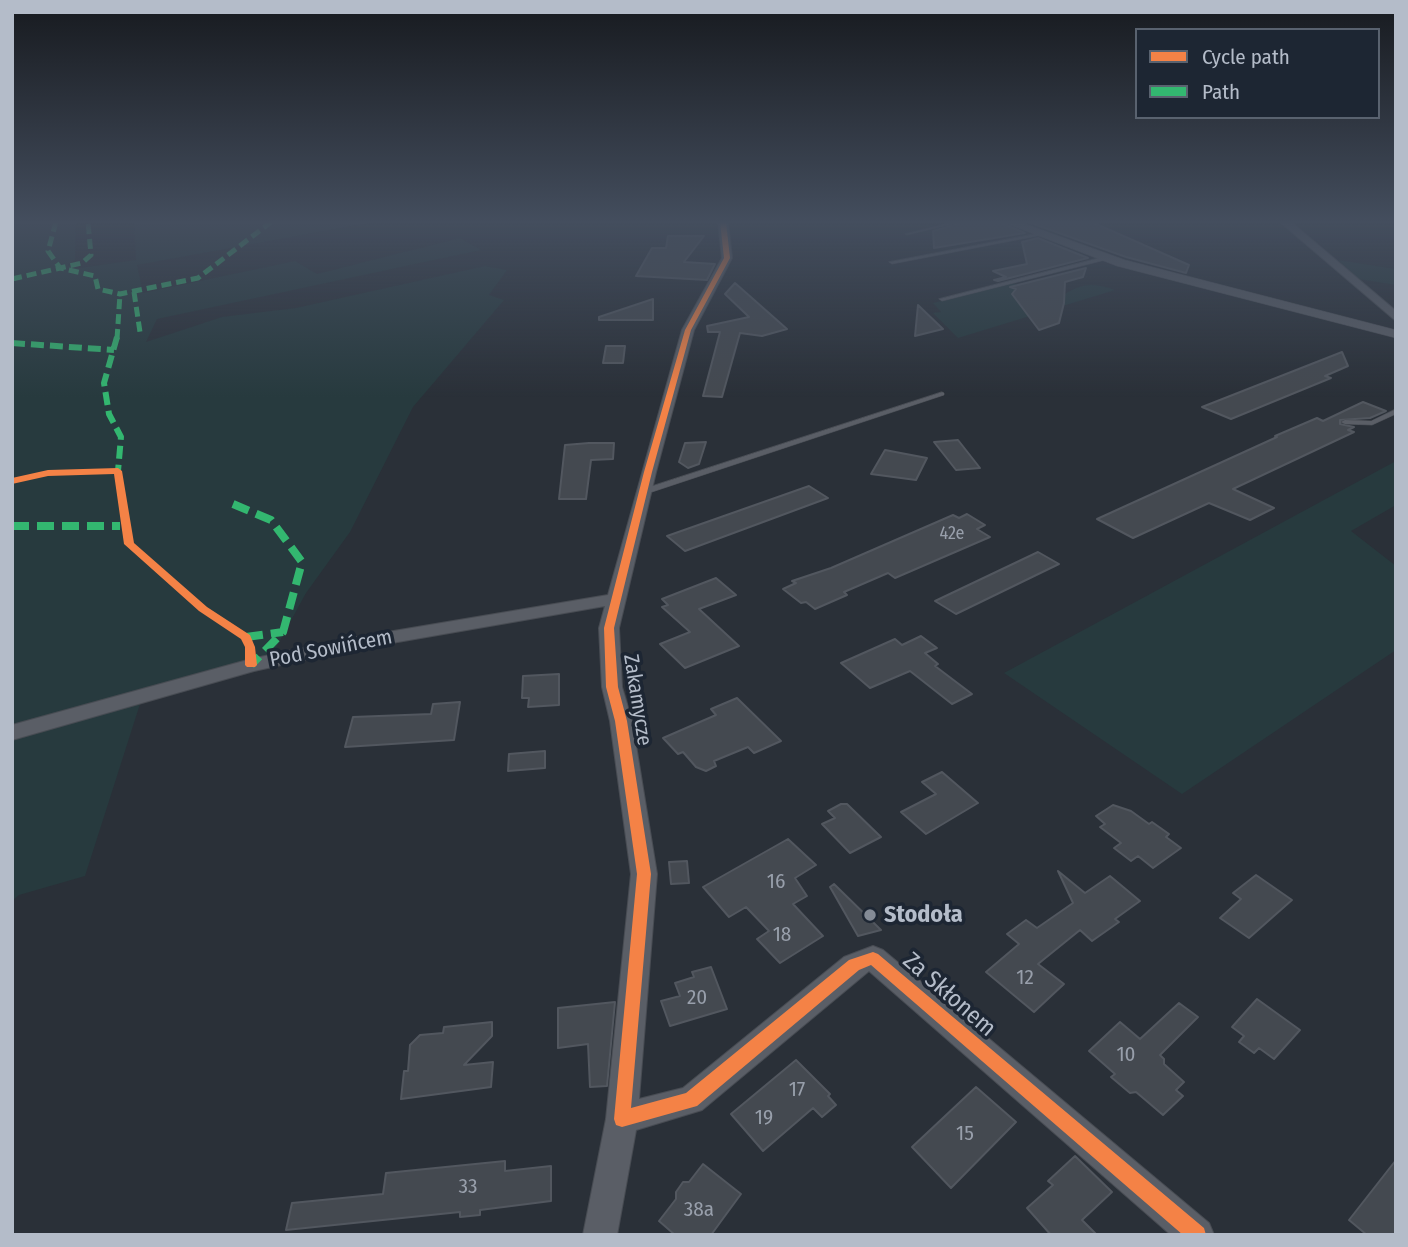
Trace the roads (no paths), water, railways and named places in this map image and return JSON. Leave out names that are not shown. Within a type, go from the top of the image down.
[{"type":"street","name":"Zakamycze","points":[[600,1235],[622,1119],[644,874],[621,721],[612,687],[609,628],[688,330],[715,280]]},
{"type":"street","points":[[1191,280],[1396,334]]},
{"type":"street","points":[[1353,280],[1396,317]]},
{"type":"street","name":"Pod Sowińcem","points":[[12,733],[251,665],[340,646],[615,599]]},
{"type":"street","name":"Za Skłonem","points":[[622,1119],[691,1100],[855,965],[873,958],[1196,1235]]},
{"type":"lane","points":[[942,299],[1018,280]]},
{"type":"lane","points":[[643,492],[942,394]]},
{"type":"lane","points":[[1345,422],[1372,422],[1396,411]]},
{"type":"place","name":"Stodoła","points":[[870,915]]}]
